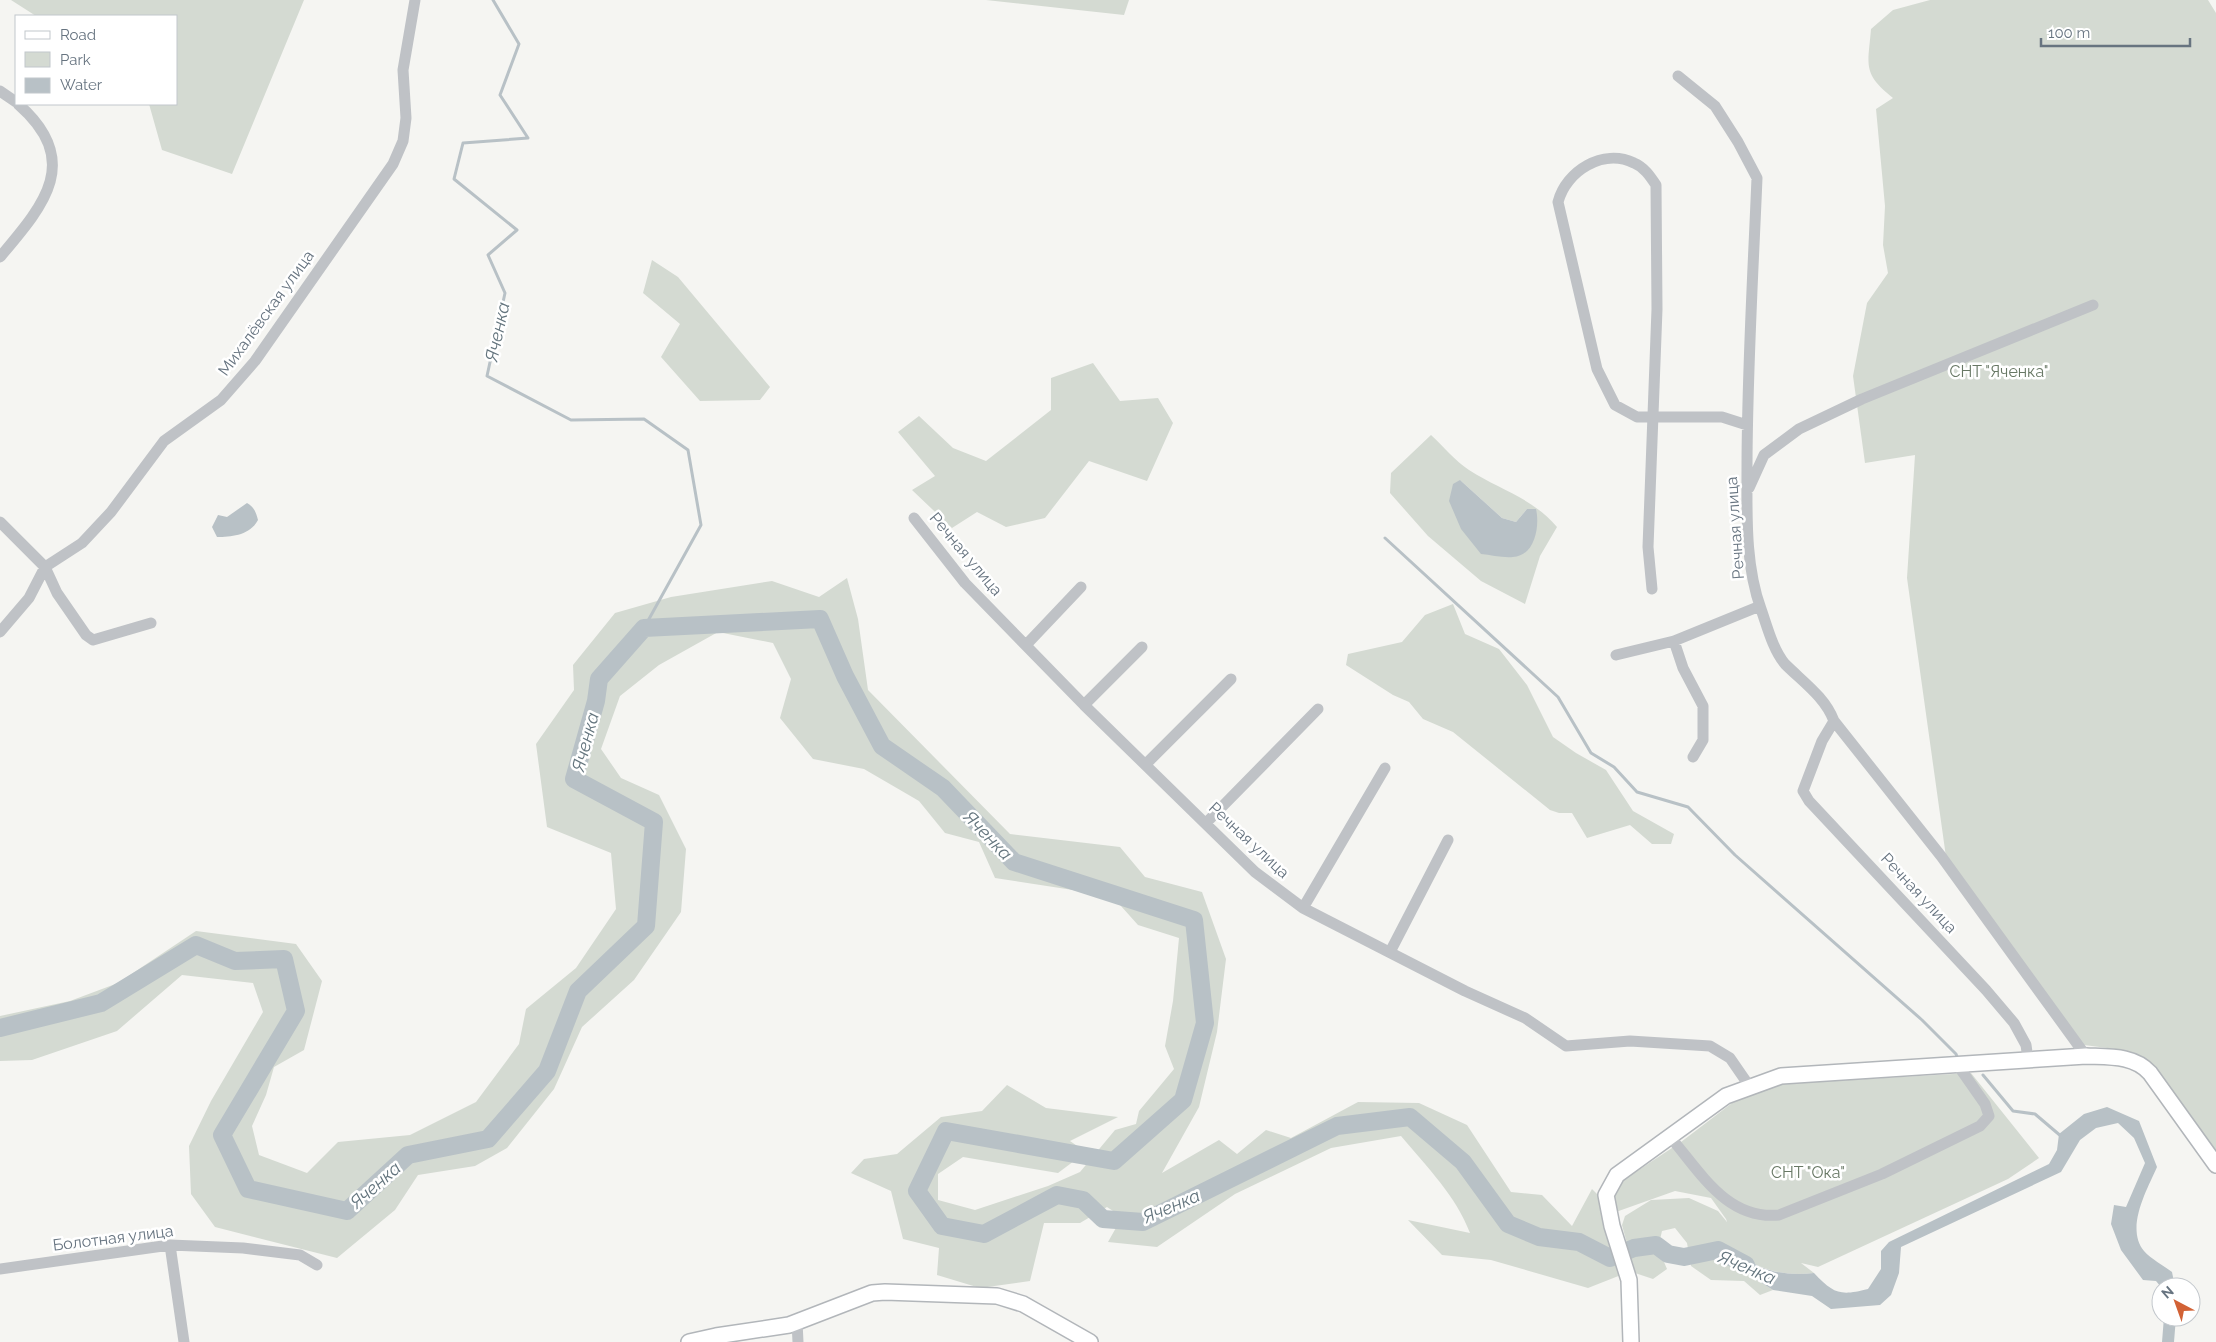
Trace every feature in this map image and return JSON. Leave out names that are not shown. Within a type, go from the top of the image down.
[{"type":"street","name":"Михалёвская улица","points":[[0,632],[29,598],[45,567],[82,543],[111,512],[164,441],[221,400],[255,362],[393,164],[403,142],[406,118],[403,70],[415,0]]},
{"type":"street","name":"Речная улица","points":[[1678,76],[1714,106],[1738,142],[1757,178],[1747,425],[1747,492],[1751,568],[1760,606],[1772,639],[1784,662],[1804,680],[1830,710],[1834,721],[1822,741],[1803,791],[1809,801],[1986,990],[2014,1023],[2026,1045],[2028,1059]]},
{"type":"street","points":[[0,91],[15,102]]},
{"type":"street","points":[[0,257],[46,198],[51,183],[51,152],[44,136],[19,105]]},
{"type":"street","points":[[1652,589],[1648,547],[1651,507],[1652,417],[1657,309],[1656,185],[1644,169],[1634,162],[1621,159],[1588,164],[1571,176],[1562,188],[1558,202],[1598,369],[1616,405],[1637,417],[1652,417],[1722,417],[1747,425]]},
{"type":"street","points":[[1747,492],[1764,455],[1799,429],[1862,399],[2093,305]]},
{"type":"street","name":"Речная улица","points":[[914,518],[965,583],[1084,705],[1255,872],[1303,908],[1465,991],[1525,1018],[1566,1046],[1630,1041],[1710,1046],[1730,1058],[1750,1087]]},
{"type":"street","points":[[0,522],[45,567],[57,593],[86,635],[94,640],[151,623]]},
{"type":"street","points":[[1026,645],[1081,587]]},
{"type":"street","points":[[1616,655],[1674,641],[1760,606]]},
{"type":"street","points":[[1674,641],[1683,668],[1703,706],[1704,740],[1693,757]]},
{"type":"street","points":[[1084,705],[1142,647]]},
{"type":"street","points":[[1146,764],[1231,679]]},
{"type":"street","points":[[1206,823],[1318,709]]},
{"type":"street","points":[[1834,721],[1940,856],[2086,1056]]},
{"type":"street","points":[[1303,908],[1385,768]]},
{"type":"street","points":[[1390,952],[1448,840]]},
{"type":"street","points":[[1631,1342],[1629,1280],[1612,1226],[1606,1195],[1617,1175],[1671,1138],[1726,1096],[1781,1076],[2086,1056],[2115,1057],[2136,1061],[2145,1067],[2216,1165]]},
{"type":"street","points":[[1671,1138],[1723,1198],[1739,1209],[1761,1217],[1779,1215],[1882,1174],[1980,1126],[1989,1116],[1985,1104],[1957,1064]]},
{"type":"street","points":[[170,1245],[184,1342]]},
{"type":"street","name":"Болотная улица","points":[[0,1269],[170,1245],[243,1248],[300,1255],[317,1265]]},
{"type":"street","points":[[688,1342],[797,1322],[872,1293],[997,1296],[1023,1304],[1090,1342]]},
{"type":"street","points":[[797,1322],[798,1342]]},
{"type":"green space","points":[[11,0],[304,0],[232,174],[162,150],[149,105],[178,105],[178,15],[34,15]]},
{"type":"green space","points":[[986,0],[1129,0],[1124,15]]},
{"type":"green space","name":"СНТ \"Яченка\"","points":[[1930,0],[2208,0],[2216,13],[2216,1154],[2154,1065],[2123,1050],[2084,1045],[1946,857],[1907,578],[1915,455],[1865,463],[1853,376],[1867,303],[1888,273],[1883,245],[1885,206],[1876,109],[1893,98],[1876,82],[1869,68],[1871,29],[1893,10]]},
{"type":"green space","points":[[652,260],[678,277],[770,387],[760,400],[700,401],[661,357],[680,324],[643,293]]},
{"type":"green space","points":[[1093,363],[1120,401],[1158,398],[1173,423],[1147,481],[1089,461],[1045,518],[1006,527],[977,512],[952,528],[912,490],[935,476],[898,432],[919,416],[953,448],[986,461],[1051,410],[1051,378]]},
{"type":"green space","points":[[1431,435],[1469,470],[1526,501],[1547,517],[1557,527],[1540,556],[1525,604],[1481,581],[1428,536],[1390,493],[1391,473]],"holes":[[[1460,480],[1502,518],[1516,522],[1527,509],[1514,557]]]},
{"type":"green space","points":[[847,578],[858,619],[868,690],[1010,834],[1120,847],[1145,877],[1202,892],[1226,959],[1217,1032],[1199,1107],[1162,1173],[1219,1140],[1237,1154],[1266,1130],[1291,1138],[1358,1102],[1419,1103],[1467,1125],[1511,1192],[1542,1195],[1572,1226],[1592,1189],[1600,1197],[1621,1275],[1588,1288],[1491,1260],[1442,1255],[1408,1220],[1470,1233],[1449,1194],[1401,1136],[1331,1148],[1235,1194],[1157,1247],[1108,1242],[1122,1217],[1107,1207],[1080,1223],[1044,1223],[1030,1281],[980,1288],[937,1275],[939,1248],[903,1239],[891,1191],[851,1173],[864,1159],[897,1154],[941,1117],[982,1111],[1007,1085],[1046,1108],[1118,1117],[1070,1141],[1086,1152],[1058,1173],[963,1157],[938,1174],[938,1200],[975,1210],[1048,1186],[1080,1172],[1115,1130],[1136,1124],[1139,1111],[1174,1069],[1165,1046],[1173,1001],[1179,938],[1138,925],[1112,896],[995,878],[979,842],[945,833],[919,801],[864,769],[813,759],[780,718],[791,679],[773,643],[718,632],[659,665],[620,696],[601,749],[621,778],[659,795],[686,849],[681,912],[634,980],[582,1027],[554,1089],[507,1148],[475,1166],[418,1175],[395,1210],[337,1258],[215,1227],[191,1194],[189,1146],[211,1101],[263,1012],[253,983],[182,975],[117,1031],[32,1060],[0,1061],[0,1016],[70,1001],[118,983],[196,931],[296,944],[322,981],[304,1050],[274,1067],[266,1095],[252,1126],[259,1155],[307,1173],[338,1142],[410,1135],[476,1102],[519,1044],[526,1009],[576,968],[616,909],[611,853],[547,827],[536,744],[574,690],[573,665],[615,613],[671,597],[772,581],[819,597]]},
{"type":"green space","points":[[1453,604],[1465,634],[1499,649],[1527,685],[1553,737],[1606,770],[1633,811],[1674,834],[1671,844],[1652,844],[1630,825],[1587,838],[1572,813],[1559,813],[1550,810],[1453,732],[1423,719],[1409,702],[1393,695],[1346,665],[1348,654],[1402,642],[1425,615]]},
{"type":"green space","name":"СНТ \"Ока\"","points":[[1971,1073],[2039,1158],[2008,1179],[1818,1267],[1801,1263],[1814,1273],[1782,1273],[1764,1268],[1739,1256],[1720,1256],[1773,1290],[1760,1295],[1744,1281],[1711,1280],[1691,1266],[1687,1243],[1675,1228],[1662,1231],[1658,1248],[1667,1269],[1653,1279],[1635,1273],[1622,1225],[1625,1216],[1651,1200],[1689,1198],[1718,1211],[1727,1222],[1711,1198],[1675,1191],[1613,1213],[1616,1185],[1681,1142],[1732,1103],[1779,1084]]},
{"type":"water","points":[[1460,480],[1502,518],[1516,522],[1527,509],[1536,509],[1536,531],[1531,546],[1526,551],[1513,557],[1481,554],[1461,529],[1449,501],[1453,484]]},
{"type":"water","points":[[247,503],[253,508],[258,520],[255,525],[240,534],[217,537],[212,527],[218,515],[227,517]]},
{"type":"water","points":[[2107,1107],[2139,1121],[2157,1167],[2143,1198],[2137,1220],[2139,1242],[2144,1251],[2172,1272],[2173,1277],[2151,1277],[2151,1281],[2143,1280],[2121,1250],[2111,1224],[2114,1205],[2126,1207],[2145,1163],[2134,1138],[2118,1123],[2096,1128],[2080,1140],[2061,1172],[1901,1247],[1899,1273],[1891,1295],[1880,1305],[1831,1309],[1812,1296],[1773,1290],[1719,1256],[1738,1256],[1763,1268],[1782,1273],[1814,1273],[1838,1292],[1844,1293],[1868,1289],[1881,1269],[1881,1251],[1889,1242],[2049,1164],[2057,1150],[2059,1134],[2084,1114]]},
{"type":"water","points":[[2163,1327],[2175,1327],[2174,1342],[2162,1342]]},
{"type":"waterway","name":"Яченка","points":[[493,0],[519,44],[500,95],[528,138],[463,143],[454,179],[517,230],[488,255],[505,293],[487,376],[571,420],[644,419],[688,450],[701,525],[644,628]]},
{"type":"waterway","points":[[1385,538],[1558,697],[1591,753],[1614,767],[1637,792],[1688,807],[1735,855],[1922,1020],[1956,1054],[1958,1059]]},
{"type":"waterway","name":"Яченка","points":[[0,1028],[101,1003],[196,945],[235,961],[284,959],[296,1011],[222,1135],[248,1189],[347,1211],[408,1155],[488,1139],[547,1071],[578,991],[646,926],[654,822],[574,779],[596,701],[599,679],[644,628],[820,619],[845,676],[882,746],[943,788],[1014,862],[1194,920],[1205,1023],[1183,1100],[1114,1161],[946,1131],[917,1191],[942,1226],[984,1234],[1057,1195],[1083,1200],[1103,1219],[1143,1222],[1337,1126],[1410,1117],[1463,1162],[1508,1224],[1539,1237],[1579,1242],[1610,1258],[1634,1248],[1656,1245],[1668,1254],[1684,1257],[1718,1250],[1746,1265]]},
{"type":"waterway","points":[[1983,1075],[2013,1111],[2035,1114],[2062,1137]]}]
